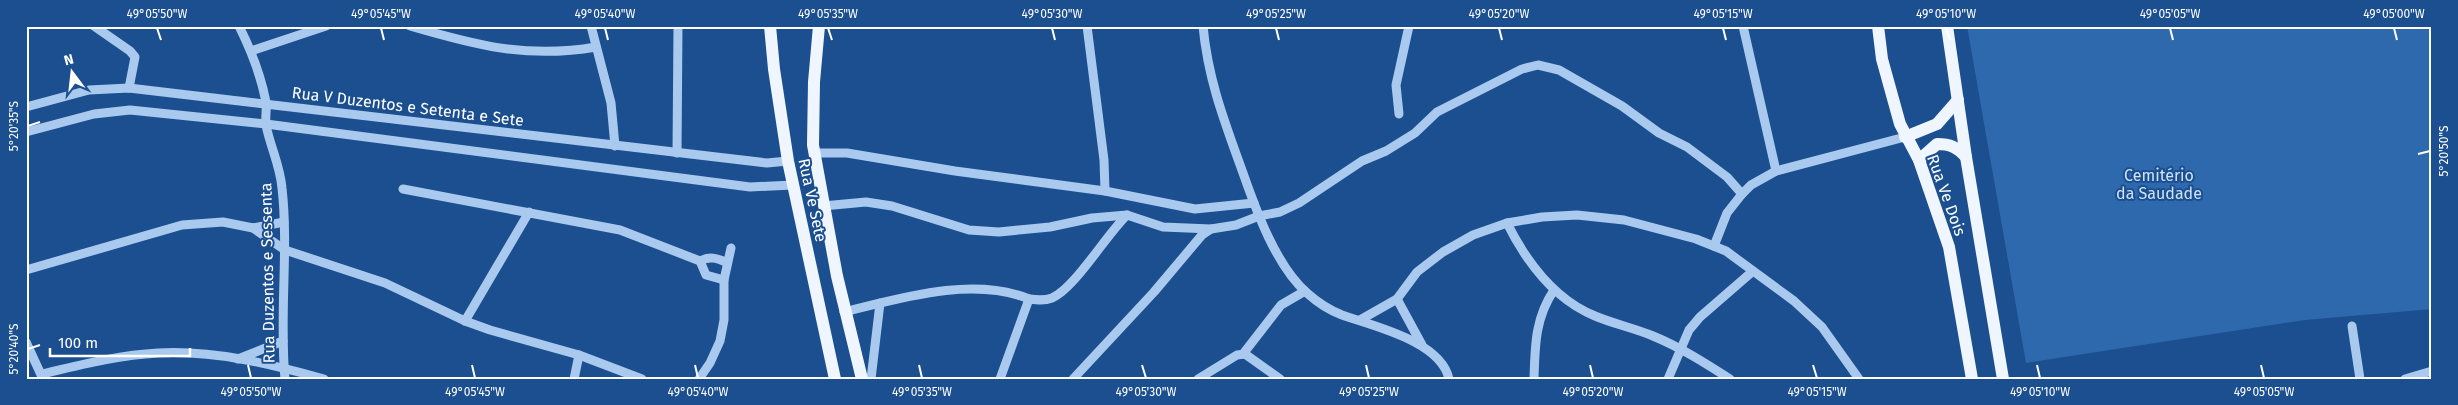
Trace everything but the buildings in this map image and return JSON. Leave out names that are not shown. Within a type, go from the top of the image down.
[{"type":"main road","name":"Rua Ve Sete","points":[[770,26],[774,68],[788,161],[835,379]]},
{"type":"main road","name":"Rua Ve Sete","points":[[819,26],[814,82],[814,153],[844,312],[862,379]]},
{"type":"main road","name":"Rua Ve Dois","points":[[1878,26],[1882,59],[1905,137],[1919,160],[1949,247],[1972,379]]},
{"type":"main road","name":"Rua Ve Dois","points":[[1947,26],[1966,157],[2003,379]]},
{"type":"main road","points":[[1905,137],[1937,124],[1958,100]]},
{"type":"main road","points":[[1919,160],[1937,144],[1947,144],[1957,148],[1966,157]]},
{"type":"street","points":[[94,26],[130,51],[135,57],[129,88]]},
{"type":"street","name":"Rua Duzentos e Sessenta","points":[[239,26],[251,51],[266,103],[266,124],[279,165],[285,250],[283,341],[285,379]]},
{"type":"street","points":[[251,51],[326,26]]},
{"type":"street","points":[[410,26],[465,42],[538,53],[567,52],[596,47]]},
{"type":"street","points":[[591,26],[611,103],[615,146]]},
{"type":"street","points":[[677,153],[678,26]]},
{"type":"street","points":[[1087,26],[1104,160],[1105,191]]},
{"type":"street","points":[[1203,26],[1210,74],[1217,103],[1259,216],[1289,271],[1305,291],[1322,305],[1423,346]]},
{"type":"street","points":[[1399,114],[1396,85],[1408,26]]},
{"type":"street","points":[[1743,26],[1776,171]]},
{"type":"street","points":[[823,206],[866,202],[892,206],[969,230],[999,232],[1050,227],[1092,218],[1127,215],[1163,227],[1211,228],[1236,225],[1259,216],[1280,212],[1299,203],[1324,188],[1354,166],[1386,151],[1415,132],[1437,112],[1522,68],[1538,65],[1559,70],[1622,106],[1659,133],[1687,146],[1727,176],[1742,194]]},
{"type":"street","name":"Rua V Duzentos e Setenta e Sete","points":[[26,107],[89,90],[129,88],[200,98],[266,103],[767,163],[788,161]]},
{"type":"street","points":[[26,132],[94,114],[120,111],[266,124],[750,187],[793,185]]},
{"type":"street","points":[[1714,246],[1728,213],[1751,185],[1776,171],[1905,137]]},
{"type":"street","points":[[814,153],[847,153],[955,171],[1105,191],[1195,209],[1254,203]]},
{"type":"street","points":[[403,189],[620,230],[700,261],[706,275],[724,280]]},
{"type":"street","points":[[465,321],[529,212]]},
{"type":"street","points":[[844,312],[924,294],[978,289],[1010,291],[1029,299],[1043,300],[1054,297],[1078,276],[1097,249],[1127,215]]},
{"type":"street","points":[[1360,320],[1397,299],[1417,272],[1442,252],[1473,235],[1507,223],[1577,215],[1624,220],[1696,239],[1726,251],[1794,301],[1822,327],[1859,379]]},
{"type":"street","points":[[26,270],[182,225],[224,222],[253,228],[284,222]]},
{"type":"street","points":[[1507,223],[1531,264],[1554,290],[1594,316],[1654,337],[1730,379]]},
{"type":"street","points":[[253,228],[285,250],[385,283],[465,321],[579,355],[642,379]]},
{"type":"street","points":[[1073,379],[1154,292],[1202,235],[1211,228]]},
{"type":"street","points":[[699,379],[710,363],[720,341],[724,320],[726,262],[731,248]]},
{"type":"street","points":[[700,261],[707,257],[726,262]]},
{"type":"street","points":[[1668,379],[1690,330],[1700,318],[1753,271]]},
{"type":"street","points":[[1534,379],[1536,335],[1539,319],[1545,303],[1554,290]]},
{"type":"street","points":[[1198,379],[1240,355],[1281,305],[1305,291]]},
{"type":"street","points":[[1000,379],[1029,299]]},
{"type":"street","points":[[1397,299],[1423,346],[1440,362],[1449,379]]},
{"type":"street","points":[[871,379],[880,303]]},
{"type":"street","points":[[2352,326],[2360,379]]},
{"type":"street","points":[[237,359],[283,341]]},
{"type":"street","points":[[26,342],[42,376],[132,355],[159,353],[237,359],[284,368],[324,379]]},
{"type":"street","points":[[574,379],[579,355]]},
{"type":"street","points":[[1240,355],[1280,379]]},
{"type":"street","points":[[2405,379],[2432,370]]},
{"type":"green space","name":"Cemitério da Saudade","points":[[1967,26],[2432,26],[2432,309],[2305,320],[2026,363]]}]
